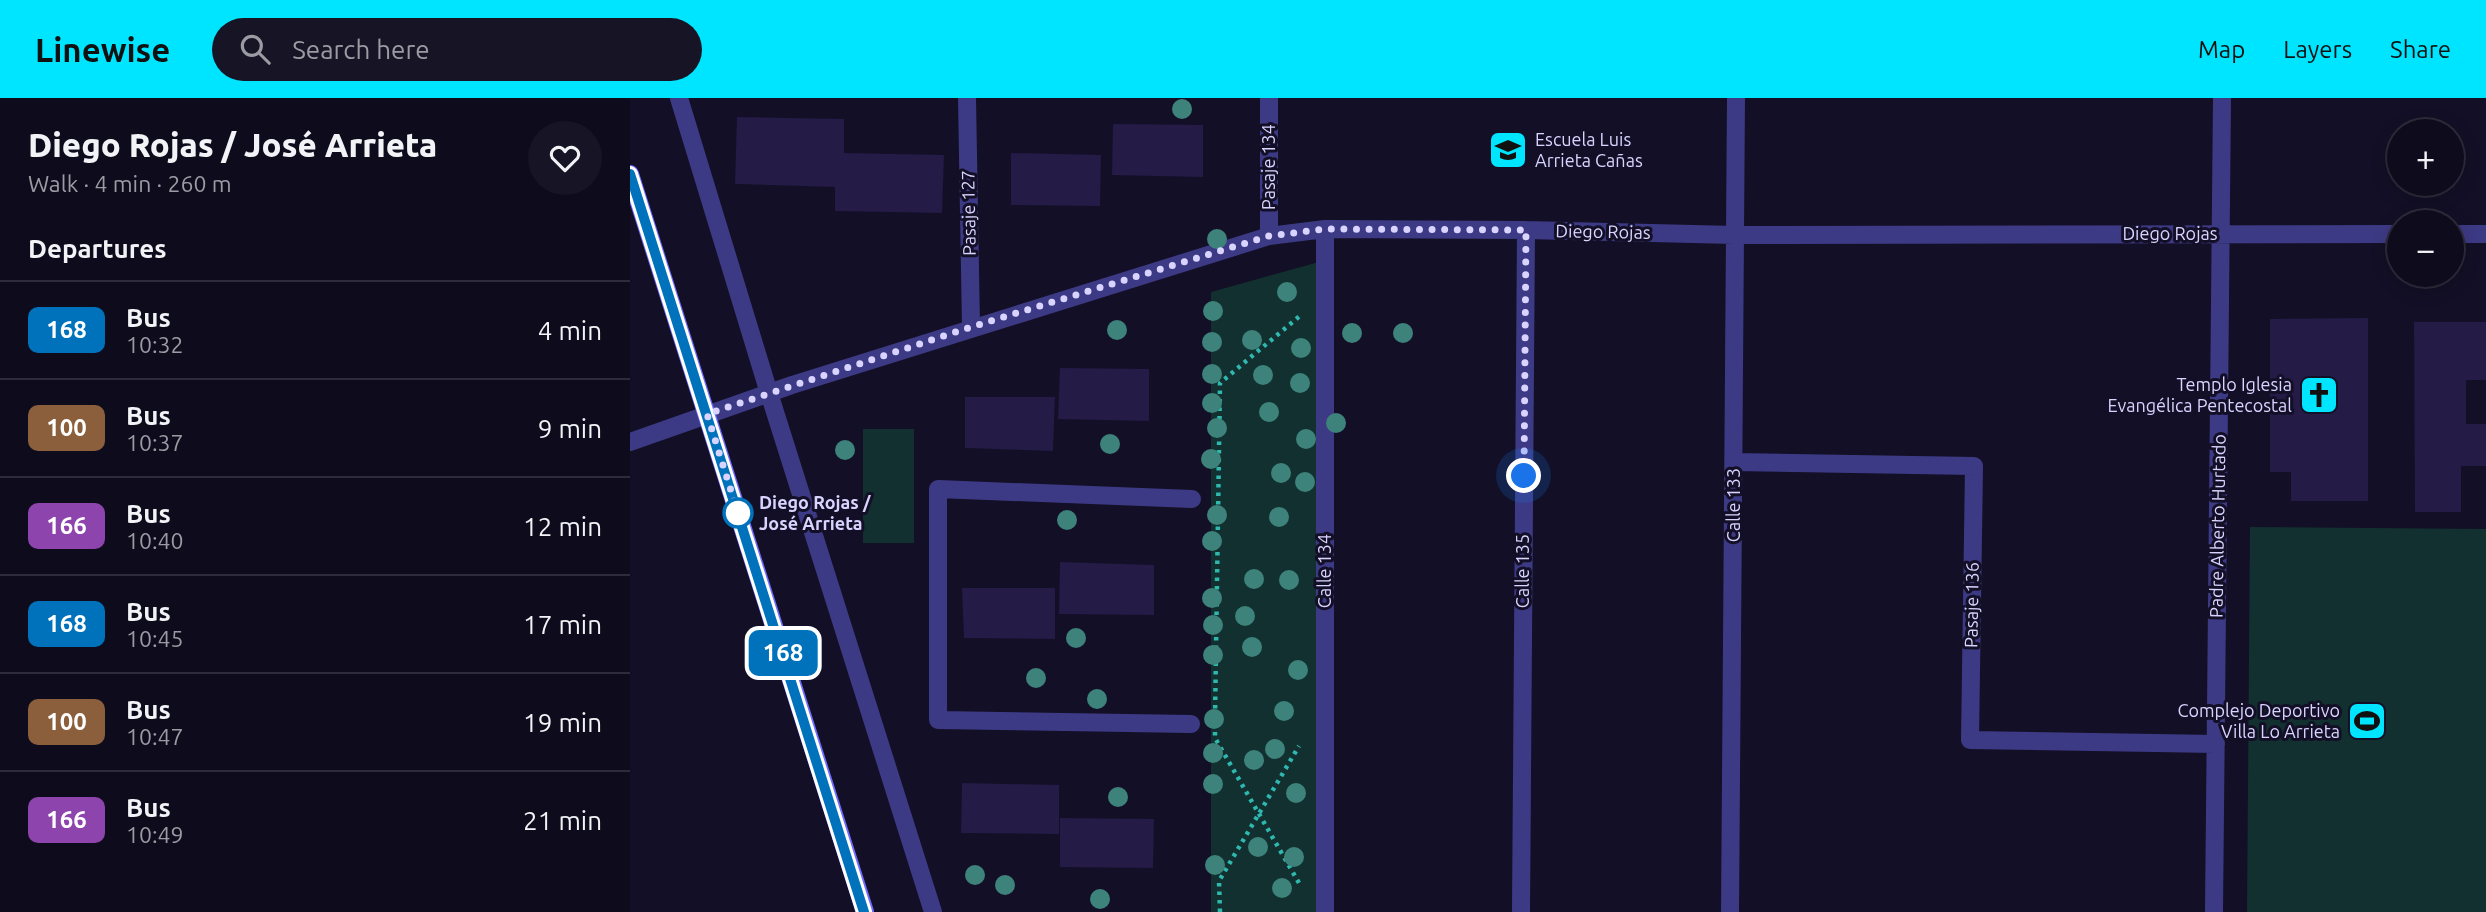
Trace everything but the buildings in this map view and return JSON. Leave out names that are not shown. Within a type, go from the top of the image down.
[{"type":"main road","points":[[630,174],[864,912]]},
{"type":"street","points":[[679,98],[933,912]]},
{"type":"street","name":"Pasaje 127","points":[[967,98],[971,327]]},
{"type":"street","name":"Pasaje 134","points":[[1269,98],[1269,236]]},
{"type":"street","name":"Calle 133","points":[[1730,912],[1736,98]]},
{"type":"street","name":"Padre Alberto Hurtado","points":[[2214,912],[2222,98]]},
{"type":"street","name":"Diego Rojas","points":[[630,442],[971,327],[1269,236],[1325,229],[1735,235],[2387,234]]},
{"type":"street","name":"Calle 134","points":[[1325,229],[1325,912]]},
{"type":"street","name":"Calle 135","points":[[1521,912],[1526,230]]},
{"type":"street","points":[[2464,234],[2486,234]]},
{"type":"street","name":"Pasaje 136","points":[[1734,462],[1974,466],[1970,740],[2216,744]]},
{"type":"street","points":[[1191,724],[938,720],[938,489],[1192,499]]},
{"type":"path","points":[[1303,890],[1215,738],[1220,383],[1325,294]]},
{"type":"path","points":[[1220,912],[1219,881],[1325,703]]},
{"type":"green space","points":[[1319,262],[1316,912],[1211,912],[1211,292]]},
{"type":"green space","points":[[863,429],[914,429],[914,543],[863,543]]},
{"type":"green space","name":"Complejo Deportivo Villa Lo Arrieta","points":[[2250,527],[2486,529],[2486,912],[2247,912]]},
{"type":"bus line","name":"168","points":[[630,174],[864,912]]},
{"type":"place","name":"Escuela Luis Arrieta Cañas","points":[[1508,150]]},
{"type":"place","name":"Templo Iglesia Evangélica Pentecostal","points":[[2319,395]]},
{"type":"place","name":"Diego Rojas / José Arrieta","points":[[738,513]]},
{"type":"place","name":"Complejo Deportivo Villa Lo Arrieta","points":[[2367,721]]},
{"type":"route","points":[[738,513],[707,414],[971,327],[1269,236],[1325,229],[1526,230],[1524,476]]}]
